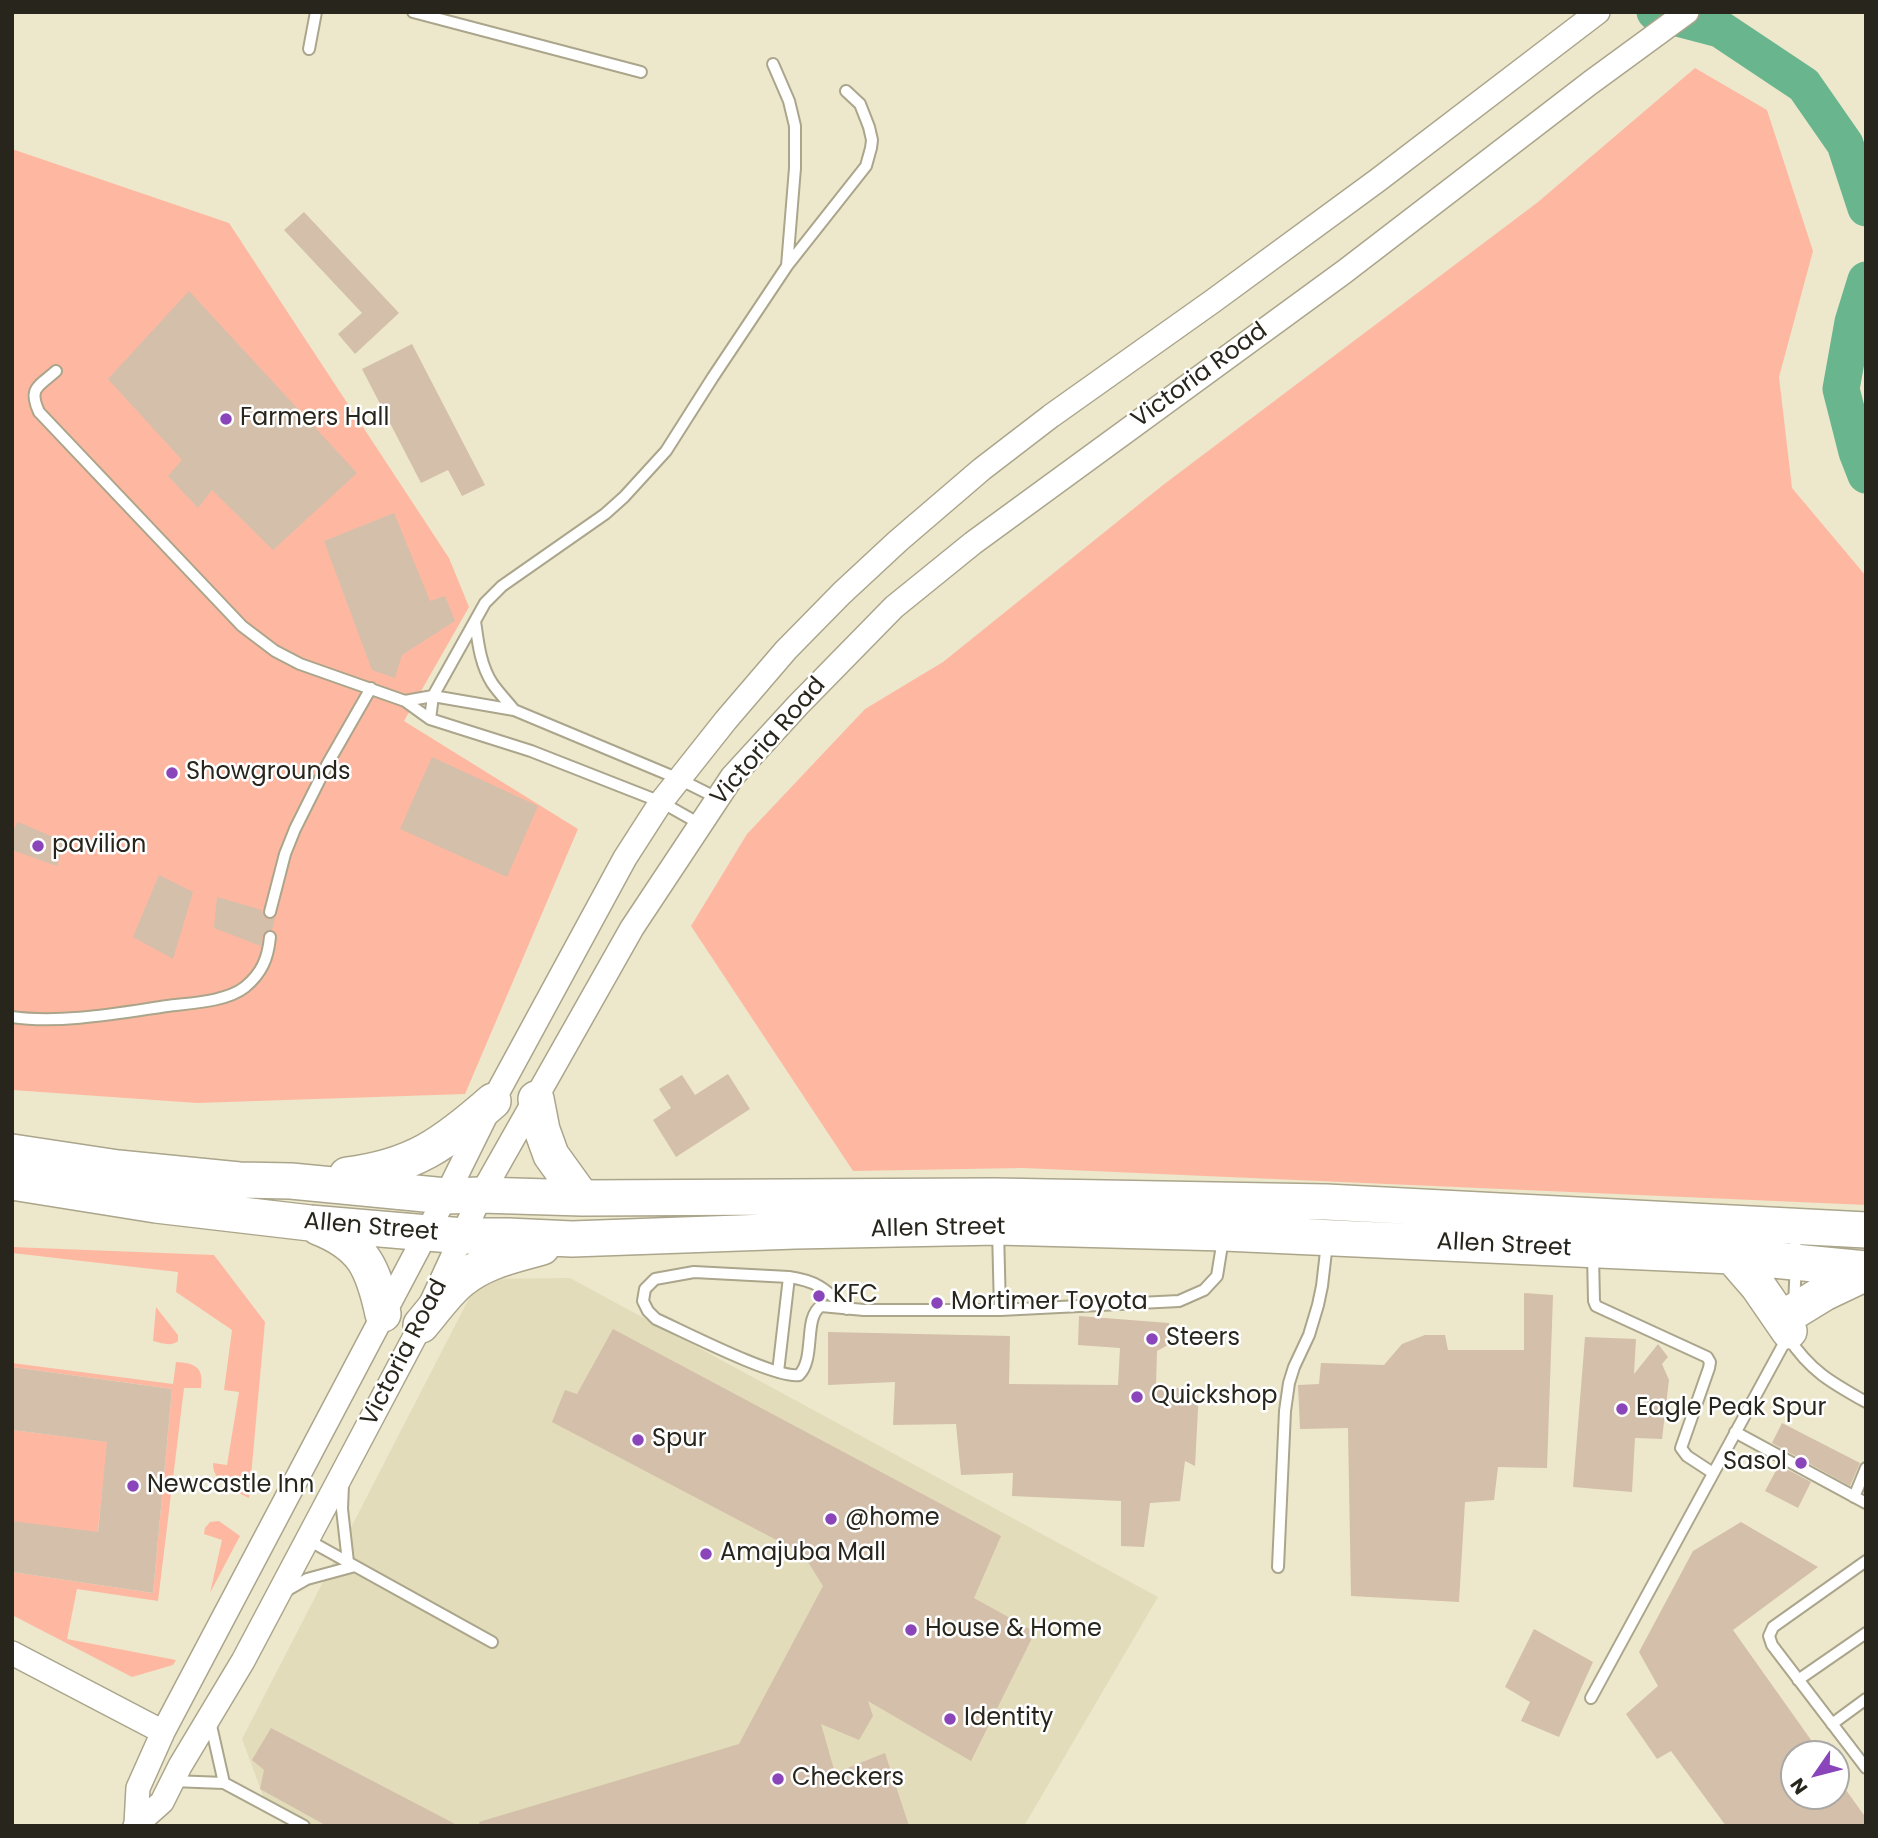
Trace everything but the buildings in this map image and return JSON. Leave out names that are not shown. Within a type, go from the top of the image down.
[{"type":"main road","points":[[536,1099],[542,1130],[551,1155],[582,1198]]},
{"type":"main road","points":[[291,1181],[372,1172],[410,1161],[436,1147],[493,1101]]},
{"type":"main road","name":"Allen Street","points":[[12,1152],[118,1168],[446,1196],[1326,1220],[1497,1211],[1866,1230]]},
{"type":"main road","name":"Allen Street","points":[[12,1182],[156,1205],[310,1223],[463,1236],[572,1240],[795,1231],[996,1212]]},
{"type":"main road","points":[[1496,1245],[1497,1211]]},
{"type":"main road","name":"Allen Street","points":[[1326,1220],[1496,1245],[1732,1256],[1866,1271]]},
{"type":"main road","points":[[310,1223],[345,1240],[367,1263],[377,1284],[383,1314]]},
{"type":"main road","points":[[421,1325],[460,1280],[479,1268],[509,1256],[572,1240]]},
{"type":"main road","points":[[1732,1256],[1790,1327],[1824,1293],[1866,1271]]},
{"type":"street","name":"Victoria Road","points":[[136,1825],[138,1788],[163,1732],[446,1196],[493,1101],[625,858],[662,802],[726,720],[786,650],[842,593],[982,469],[1051,416],[1378,180],[1598,12]]},
{"type":"street","name":"Victoria Road","points":[[136,1825],[162,1802],[243,1661],[421,1325],[481,1195],[632,929],[732,777],[798,705],[904,599],[973,543],[1344,272],[1687,12]]},
{"type":"street","points":[[12,1653],[163,1732],[206,1723]]},
{"type":"street","points":[[163,1732],[176,1774]]},
{"type":"lane","points":[[309,49],[316,12]]},
{"type":"lane","points":[[413,12],[641,72]]},
{"type":"lane","points":[[773,64],[789,101],[795,126],[795,168],[787,266]]},
{"type":"lane","points":[[430,719],[433,696],[485,603],[502,586],[605,514],[666,451],[787,266],[866,166],[872,140],[869,127],[860,104],[846,91]]},
{"type":"lane","points":[[56,371],[35,390],[33,400],[38,412],[234,618],[275,651],[300,664],[405,701],[430,719],[531,751],[662,802],[700,824]]},
{"type":"lane","points":[[475,621],[479,650],[491,682],[514,710]]},
{"type":"lane","points":[[270,912],[285,854],[295,829],[328,763],[371,688]]},
{"type":"lane","points":[[405,701],[433,696],[514,710],[680,779],[718,798]]},
{"type":"lane","points":[[12,1017],[105,1015],[228,996],[244,988],[262,969],[268,956],[270,936]]},
{"type":"lane","points":[[996,1212],[1000,1310]]},
{"type":"lane","points":[[847,1309],[820,1285],[804,1279],[694,1272],[655,1279],[645,1289],[643,1301],[656,1319],[761,1366],[793,1376],[799,1375],[807,1363],[814,1314],[821,1306],[847,1309],[1000,1310],[1179,1301],[1189,1298],[1204,1290],[1217,1276],[1223,1216]]},
{"type":"lane","points":[[1279,1567],[1285,1411],[1289,1383],[1318,1305],[1322,1286],[1326,1220]]},
{"type":"lane","points":[[1591,1698],[1790,1327],[1796,1262],[1795,1227]]},
{"type":"lane","points":[[1592,1250],[1596,1307],[1707,1357],[1710,1362],[1681,1448],[1687,1456],[1713,1473]]},
{"type":"lane","points":[[778,1372],[789,1277]]},
{"type":"lane","points":[[1790,1327],[1798,1353],[1825,1379],[1866,1402]]},
{"type":"lane","points":[[1735,1433],[1866,1503]]},
{"type":"lane","points":[[1854,1497],[1866,1468]]},
{"type":"lane","points":[[344,1471],[342,1509],[351,1564]]},
{"type":"lane","points":[[308,1540],[492,1642]]},
{"type":"lane","points":[[1864,1762],[1798,1680],[1772,1645],[1769,1636],[1773,1627],[1866,1561]]},
{"type":"lane","points":[[277,1597],[307,1579],[351,1564]]},
{"type":"lane","points":[[1798,1680],[1866,1633]]},
{"type":"lane","points":[[1832,1724],[1866,1699]]},
{"type":"lane","points":[[206,1723],[224,1783]]},
{"type":"lane","points":[[176,1774],[224,1783],[304,1826]]},
{"type":"shaded area","points":[[1695,68],[1767,110],[1813,251],[1779,377],[1792,488],[1866,576],[1866,1205],[1023,1168],[853,1171],[691,926],[747,834],[865,709],[943,662],[1163,485],[1538,202]]},
{"type":"shaded area","points":[[12,149],[229,223],[449,558],[469,607],[404,721],[578,829],[465,1094],[197,1103],[12,1090]]},
{"type":"shaded area","points":[[12,1247],[214,1255],[265,1322],[249,1498],[220,1481],[213,1463],[227,1465],[239,1392],[224,1390],[232,1330],[176,1292],[178,1272],[12,1253]]},
{"type":"shaded area","name":"Amajuba Mall","points":[[570,1278],[1158,1597],[1024,1826],[313,1826],[265,1801],[242,1739],[479,1279]]},
{"type":"shaded area","points":[[156,1307],[178,1335],[178,1341],[175,1343],[153,1341]]},
{"type":"shaded area","points":[[176,1362],[197,1367],[202,1381],[201,1388],[184,1388],[158,1601],[77,1589],[67,1639],[176,1660],[173,1665],[132,1677],[12,1615],[12,1572],[153,1593],[172,1389],[12,1367],[12,1363],[173,1384]]},
{"type":"shaded area","points":[[12,1430],[126,1444],[107,1450],[95,1556],[12,1521]]},
{"type":"shaded area","points":[[219,1521],[240,1536],[210,1593],[222,1540],[204,1534],[210,1522]]},
{"type":"waterway","points":[[1655,12],[1720,29],[1804,85],[1845,144],[1866,208]]},
{"type":"waterway","points":[[1866,280],[1853,322],[1841,389],[1857,452],[1866,475]]},
{"type":"place","name":"Farmers Hall","points":[[226,419]]},
{"type":"place","name":"Showgrounds","points":[[172,773]]},
{"type":"place","name":"pavilion","points":[[38,846]]},
{"type":"place","name":"KFC","points":[[819,1296]]},
{"type":"place","name":"Mortimer Toyota","points":[[937,1303]]},
{"type":"place","name":"Steers","points":[[1152,1339]]},
{"type":"place","name":"Quickshop","points":[[1137,1397]]},
{"type":"place","name":"Eagle Peak Spur","points":[[1622,1409]]},
{"type":"place","name":"Spur","points":[[638,1440]]},
{"type":"place","name":"Sasol","points":[[1801,1463]]},
{"type":"place","name":"Newcastle Inn","points":[[133,1486]]},
{"type":"place","name":"@home","points":[[831,1519]]},
{"type":"place","name":"Amajuba Mall","points":[[706,1554]]},
{"type":"place","name":"House & Home","points":[[911,1630]]},
{"type":"place","name":"Identity","points":[[950,1719]]},
{"type":"place","name":"Checkers","points":[[778,1779]]}]
